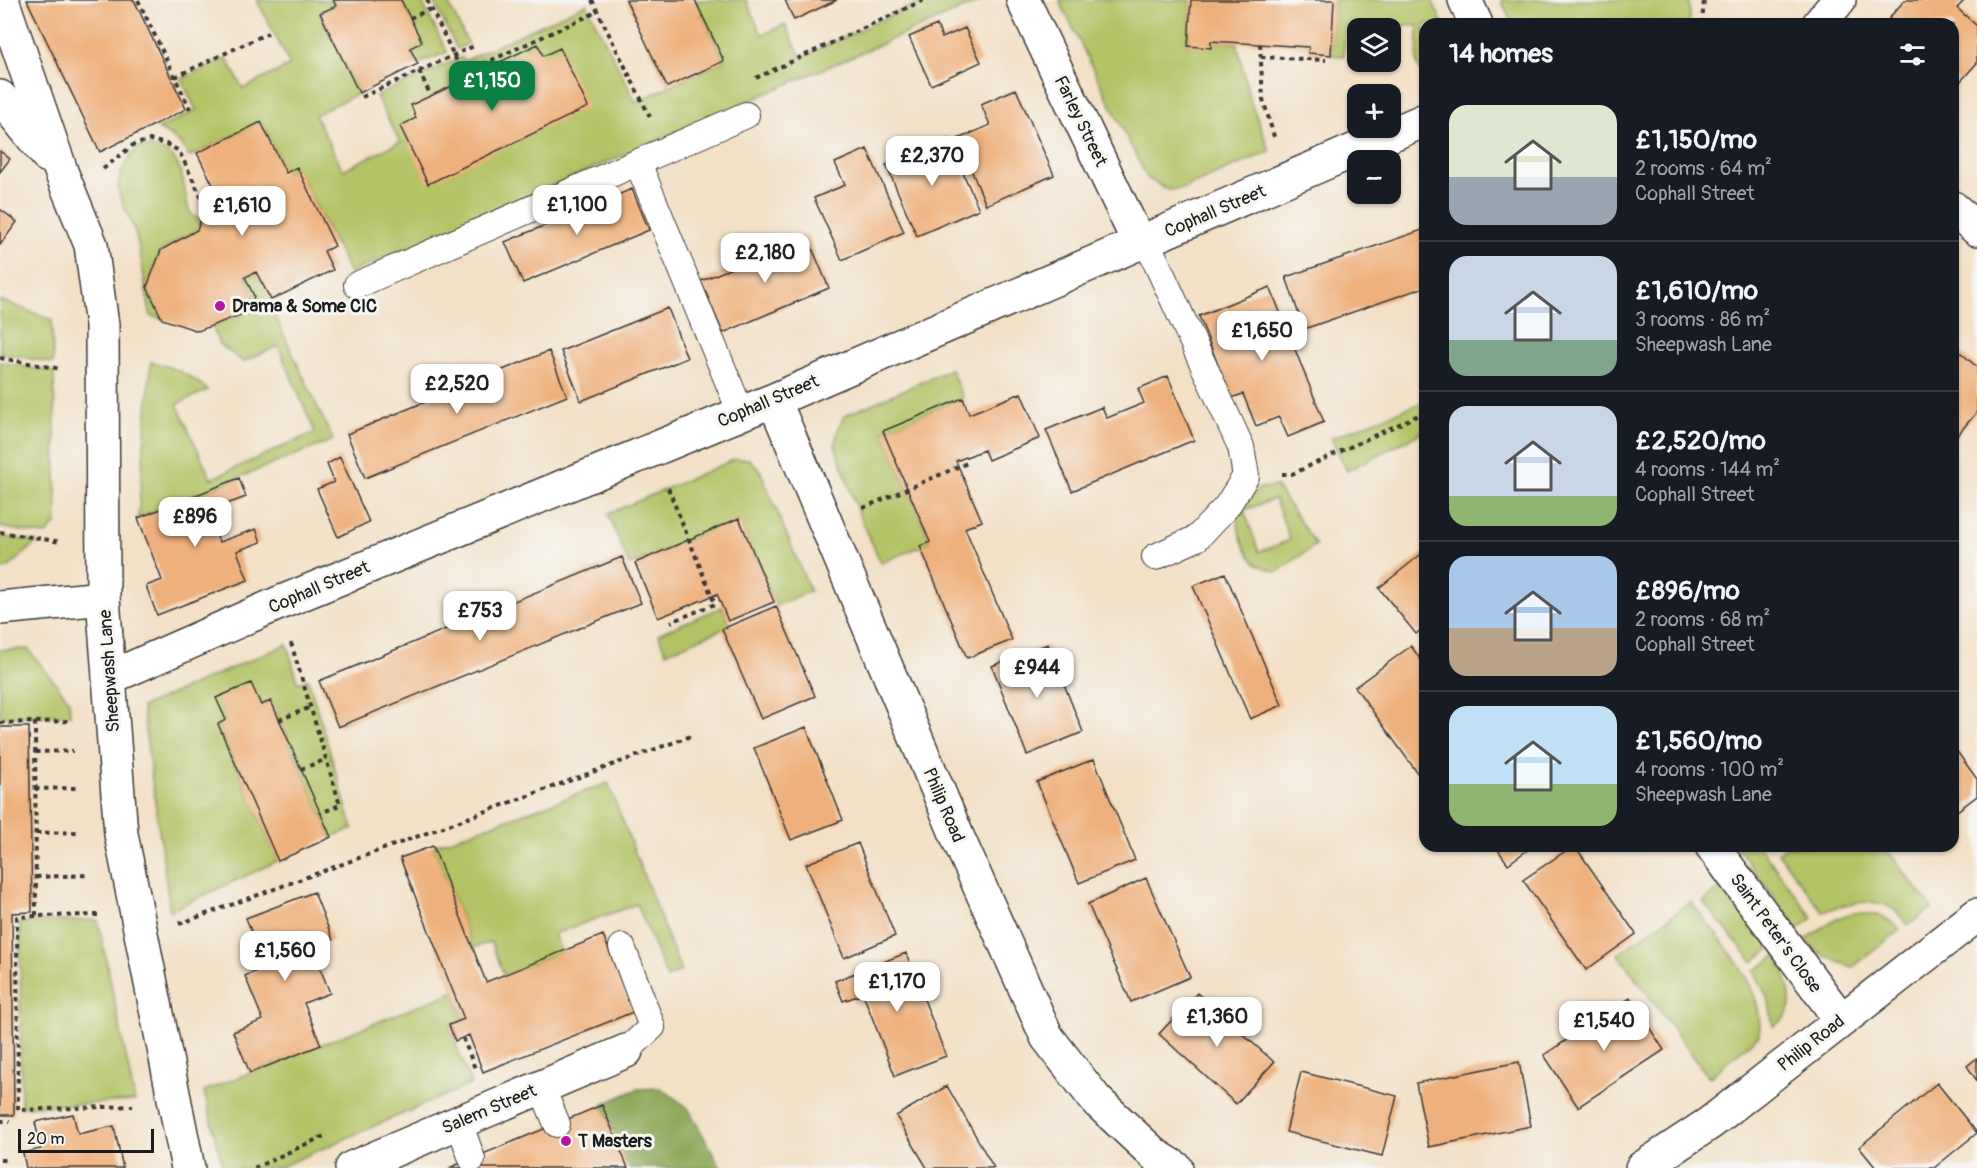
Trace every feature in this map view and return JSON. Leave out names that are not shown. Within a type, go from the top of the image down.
[{"type":"street","name":"Sheepwash Lane","points":[[2,0],[62,174],[91,245],[102,325],[103,598],[121,834],[188,1168]]},
{"type":"street","name":"Farley Street","points":[[1023,0],[1142,242]]},
{"type":"street","points":[[1465,0],[1473,18]]},
{"type":"street","points":[[1824,18],[1839,0]]},
{"type":"street","name":"Sheepwash Lane","points":[[0,97],[62,174]]},
{"type":"street","name":"Cophall Street","points":[[109,678],[277,604],[741,413],[1419,123]]},
{"type":"street","points":[[1959,213],[1977,229]]},
{"type":"street","name":"Philip Road","points":[[774,399],[958,838],[1047,1037],[1096,1100],[1155,1155],[1176,1168]]},
{"type":"street","points":[[0,608],[103,598]]},
{"type":"street","name":"Saint Peter's Close","points":[[1717,852],[1840,1020]]},
{"type":"street","name":"Philip Road","points":[[1642,1168],[1710,1123],[1977,915]]},
{"type":"street","name":"Salem Street","points":[[352,1168],[392,1160],[459,1122],[626,1051]]},
{"type":"lane","points":[[357,285],[746,115]]},
{"type":"lane","points":[[638,163],[741,413]]},
{"type":"lane","points":[[1142,242],[1241,447],[1246,476],[1227,506],[1197,538],[1155,557]]},
{"type":"lane","points":[[622,947],[652,1027],[626,1051]]},
{"type":"lane","points":[[542,1086],[557,1124]]},
{"type":"lane","points":[[459,1122],[472,1159]]},
{"type":"path","points":[[138,0],[190,109]]},
{"type":"path","points":[[427,0],[460,68],[483,64],[597,12]]},
{"type":"path","points":[[592,0],[654,126]]},
{"type":"path","points":[[748,82],[924,0]]},
{"type":"path","points":[[1702,18],[1704,0]]},
{"type":"path","points":[[410,18],[431,9]]},
{"type":"path","points":[[175,77],[268,33]]},
{"type":"path","points":[[1260,44],[1263,99],[1276,144]]},
{"type":"path","points":[[362,97],[474,46]]},
{"type":"path","points":[[1261,57],[1326,60]]},
{"type":"path","points":[[419,71],[431,96]]},
{"type":"path","points":[[100,172],[133,145],[150,140],[166,144],[179,151],[206,207]]},
{"type":"path","points":[[0,358],[65,370]]},
{"type":"path","points":[[1246,476],[1292,474],[1419,415]]},
{"type":"path","points":[[857,510],[967,463]]},
{"type":"path","points":[[666,482],[715,604],[672,622]]},
{"type":"path","points":[[0,532],[67,543]]},
{"type":"path","points":[[291,641],[340,806],[321,813]]},
{"type":"path","points":[[279,720],[311,707]]},
{"type":"path","points":[[0,723],[80,721]]},
{"type":"path","points":[[34,722],[36,916]]},
{"type":"path","points":[[142,938],[691,736]]},
{"type":"path","points":[[35,752],[82,751]]},
{"type":"path","points":[[301,769],[327,759]]},
{"type":"path","points":[[35,789],[86,788]]},
{"type":"path","points":[[36,833],[84,832]]},
{"type":"path","points":[[36,877],[100,875]]},
{"type":"path","points":[[107,915],[16,917],[18,1110],[136,1106]]},
{"type":"path","points":[[0,1121],[10,1121]]},
{"type":"path","points":[[0,1160],[9,1160]]},
{"type":"green space","points":[[257,0],[333,0],[336,6],[320,14],[359,93],[315,115],[343,170],[400,142],[376,96],[462,57],[464,61],[586,4],[636,102],[724,61],[695,0],[746,0],[762,35],[785,24],[801,57],[924,0],[983,0],[350,273],[297,168],[286,173],[261,122],[189,157],[176,140],[158,129],[196,110],[181,79],[227,58],[243,89],[290,65]]},
{"type":"green space","points":[[401,0],[421,0],[447,52],[418,64],[410,48],[410,18]]},
{"type":"green space","points":[[433,0],[447,0],[468,44],[457,49]]},
{"type":"green space","points":[[1059,0],[1191,0],[1188,46],[1211,41],[1237,43],[1250,100],[1270,151],[1182,189],[1168,190],[1147,178]]},
{"type":"green space","points":[[1334,0],[1432,0],[1440,18],[1419,18],[1419,69],[1417,64],[1418,26],[1401,25],[1401,18],[1347,18],[1344,56],[1331,55]]},
{"type":"green space","points":[[1501,0],[1689,0],[1690,18],[1509,18]]},
{"type":"green space","points":[[141,147],[163,150],[176,160],[182,176],[187,204],[193,216],[201,220],[197,230],[161,250],[147,287],[162,319],[151,316],[137,240],[118,190],[125,164]]},
{"type":"green space","points":[[256,272],[275,308],[272,309],[333,440],[138,518],[151,362],[181,372],[208,390],[177,404],[211,479],[315,432],[278,346],[243,362],[219,344],[212,326],[248,312],[254,296],[245,277]]},
{"type":"green space","points":[[0,300],[52,320],[53,363],[0,353]]},
{"type":"green space","points":[[0,362],[54,372],[57,523],[45,535],[0,527]]},
{"type":"green space","points":[[951,369],[963,398],[883,431],[930,542],[881,563],[857,510],[835,445],[838,430],[844,416]]},
{"type":"green space","points":[[1419,403],[1419,434],[1347,471],[1331,438]]},
{"type":"green space","points":[[735,459],[749,459],[760,470],[810,591],[776,606],[739,519],[629,565],[608,514]]},
{"type":"green space","points":[[1276,486],[1316,545],[1277,572],[1256,563],[1247,551],[1239,531],[1236,510],[1260,488]],"holes":[[[1275,499],[1290,540],[1259,552],[1244,510]]]},
{"type":"green space","points":[[0,536],[37,542],[8,568],[0,569]]},
{"type":"green space","points":[[722,607],[730,626],[666,653],[658,634]]},
{"type":"green space","points":[[287,644],[298,683],[308,679],[353,829],[331,837],[271,701],[261,705],[217,699],[226,720],[218,724],[278,861],[170,911],[142,707]]},
{"type":"green space","points":[[28,649],[69,700],[70,715],[0,717],[0,650]]},
{"type":"green space","points":[[608,783],[681,971],[667,978],[637,904],[554,934],[562,952],[504,975],[491,942],[473,948],[433,846]]},
{"type":"green space","points":[[1740,852],[1764,852],[1813,918],[1798,929]]},
{"type":"green space","points":[[1889,852],[1932,908],[1908,925],[1896,911],[1878,903],[1860,902],[1823,912],[1778,853]]},
{"type":"green space","points":[[1721,887],[1771,948],[1753,962],[1703,902]]},
{"type":"green space","points":[[1691,902],[1738,964],[1748,981],[1759,1017],[1759,1035],[1709,1078],[1618,954]]},
{"type":"green space","points":[[1852,913],[1878,915],[1900,930],[1853,967],[1827,957],[1805,940],[1833,920]]},
{"type":"green space","points":[[98,920],[135,1101],[21,1107],[20,922]]},
{"type":"green space","points":[[1777,955],[1786,977],[1790,1003],[1784,1018],[1773,1026],[1769,1001],[1754,971]]},
{"type":"green space","points":[[453,992],[464,1019],[449,1025],[471,1084],[278,1168],[223,1168],[204,1091]]},
{"type":"green space","points":[[661,1088],[688,1108],[721,1168],[628,1168],[602,1105],[637,1089]]},
{"type":"building","points":[[27,0],[134,0],[186,109],[100,152]]},
{"type":"building","points":[[333,0],[401,0],[422,42],[410,48],[418,64],[359,93],[320,13],[336,6]]},
{"type":"building","points":[[626,0],[695,0],[724,61],[667,87]]},
{"type":"building","points":[[785,0],[837,0],[794,20]]},
{"type":"building","points":[[1191,0],[1334,0],[1331,55],[1308,53],[1309,47],[1211,41],[1211,48],[1188,46]]},
{"type":"building","points":[[1905,0],[1965,0],[1957,8],[1977,26],[1977,63],[1959,81],[1959,18],[1889,18]]},
{"type":"building","points":[[937,25],[942,38],[965,28],[981,62],[931,85],[909,37]]},
{"type":"building","points":[[538,44],[543,56],[560,48],[588,107],[428,184],[400,126],[416,118],[411,105],[458,83],[463,95],[497,79],[491,66]]},
{"type":"building","points":[[1016,89],[1054,175],[986,205],[958,139],[990,125],[981,104]]},
{"type":"building","points":[[261,122],[286,173],[297,167],[335,246],[324,251],[333,270],[271,300],[256,272],[245,277],[254,296],[248,312],[198,331],[162,319],[147,287],[161,250],[197,230],[206,207],[220,199],[197,153]]},
{"type":"building","points":[[948,139],[979,209],[917,236],[886,165]]},
{"type":"building","points":[[867,149],[904,232],[842,260],[814,198],[845,185],[835,163]]},
{"type":"building","points":[[0,151],[10,159],[0,172]]},
{"type":"building","points":[[632,189],[649,230],[523,283],[505,242]]},
{"type":"building","points":[[0,209],[17,222],[0,245]]},
{"type":"building","points":[[1419,231],[1419,289],[1304,329],[1286,277]]},
{"type":"building","points":[[807,236],[829,288],[723,333],[701,281]]},
{"type":"building","points":[[1270,287],[1324,422],[1288,437],[1279,417],[1256,426],[1243,394],[1231,398],[1199,316]]},
{"type":"building","points":[[668,308],[687,358],[581,401],[561,351]]},
{"type":"building","points":[[549,351],[567,396],[365,478],[347,434]]},
{"type":"building","points":[[1959,351],[1977,367],[1977,412],[1959,433]]},
{"type":"building","points":[[1168,376],[1194,440],[1072,491],[1046,430],[1102,407],[1107,418],[1144,403],[1138,389]]},
{"type":"building","points":[[1021,393],[1040,438],[988,460],[984,450],[956,461],[982,521],[965,528],[1012,640],[967,658],[920,546],[930,542],[883,431],[963,398],[969,414]]},
{"type":"building","points":[[340,457],[369,522],[338,537],[317,489],[334,482],[327,464]]},
{"type":"building","points":[[239,478],[246,497],[224,505],[229,519],[213,526],[219,542],[256,529],[261,542],[237,551],[248,580],[157,615],[146,586],[162,580],[138,518]]},
{"type":"building","points":[[739,518],[774,602],[728,621],[717,594],[658,618],[635,563]]},
{"type":"building","points":[[1419,556],[1419,631],[1416,634],[1379,588]]},
{"type":"building","points":[[622,557],[641,603],[338,727],[319,681]]},
{"type":"building","points":[[1225,573],[1282,705],[1250,719],[1193,586]]},
{"type":"building","points":[[776,606],[815,696],[761,719],[722,629]]},
{"type":"building","points":[[1048,644],[1083,732],[1027,755],[992,666]]},
{"type":"building","points":[[1411,646],[1419,657],[1419,775],[1355,687]]},
{"type":"building","points":[[251,683],[261,705],[271,701],[331,837],[278,861],[218,724],[226,720],[216,698]]},
{"type":"building","points":[[0,727],[29,727],[32,912],[12,913],[14,1115],[0,1115]]},
{"type":"building","points":[[806,727],[843,820],[791,840],[754,748]]},
{"type":"building","points":[[1959,754],[1977,779],[1977,796],[1959,810]]},
{"type":"building","points":[[1094,759],[1135,860],[1079,883],[1037,782]]},
{"type":"building","points":[[858,843],[895,936],[844,958],[806,864]]},
{"type":"building","points":[[433,846],[486,982],[603,935],[633,1012],[483,1072],[469,1035],[455,1041],[449,1025],[464,1019],[400,858]]},
{"type":"building","points":[[1499,852],[1525,852],[1508,864]]},
{"type":"building","points":[[1564,852],[1579,852],[1636,934],[1586,970],[1523,880]]},
{"type":"building","points":[[1146,878],[1190,977],[1131,1002],[1088,904]]},
{"type":"building","points":[[314,892],[333,940],[312,948],[330,993],[304,1003],[321,1045],[250,1073],[233,1032],[263,1020],[245,976],[265,967],[246,918]]},
{"type":"building","points":[[906,953],[946,1056],[895,1076],[863,994],[843,1001],[835,981]]},
{"type":"building","points":[[1197,993],[1274,1062],[1236,1104],[1159,1034]]},
{"type":"building","points":[[1630,998],[1664,1050],[1578,1107],[1544,1055]]},
{"type":"building","points":[[1977,1058],[1977,1081],[1967,1066]]},
{"type":"building","points":[[1519,1062],[1531,1126],[1429,1147],[1416,1083]]},
{"type":"building","points":[[1301,1072],[1397,1096],[1382,1156],[1286,1132]]},
{"type":"building","points":[[1937,1083],[1977,1133],[1934,1168],[1876,1168],[1859,1147]]},
{"type":"building","points":[[947,1086],[994,1168],[927,1168],[896,1116]]},
{"type":"building","name":"T Masters","points":[[602,1105],[628,1168],[449,1168]]},
{"type":"building","points":[[73,1114],[78,1134],[114,1126],[123,1168],[26,1168],[23,1153],[41,1149],[35,1122]]},
{"type":"place","name":"Drama & Some CIC","points":[[220,306]]},
{"type":"place","name":"T Masters","points":[[566,1141]]}]
